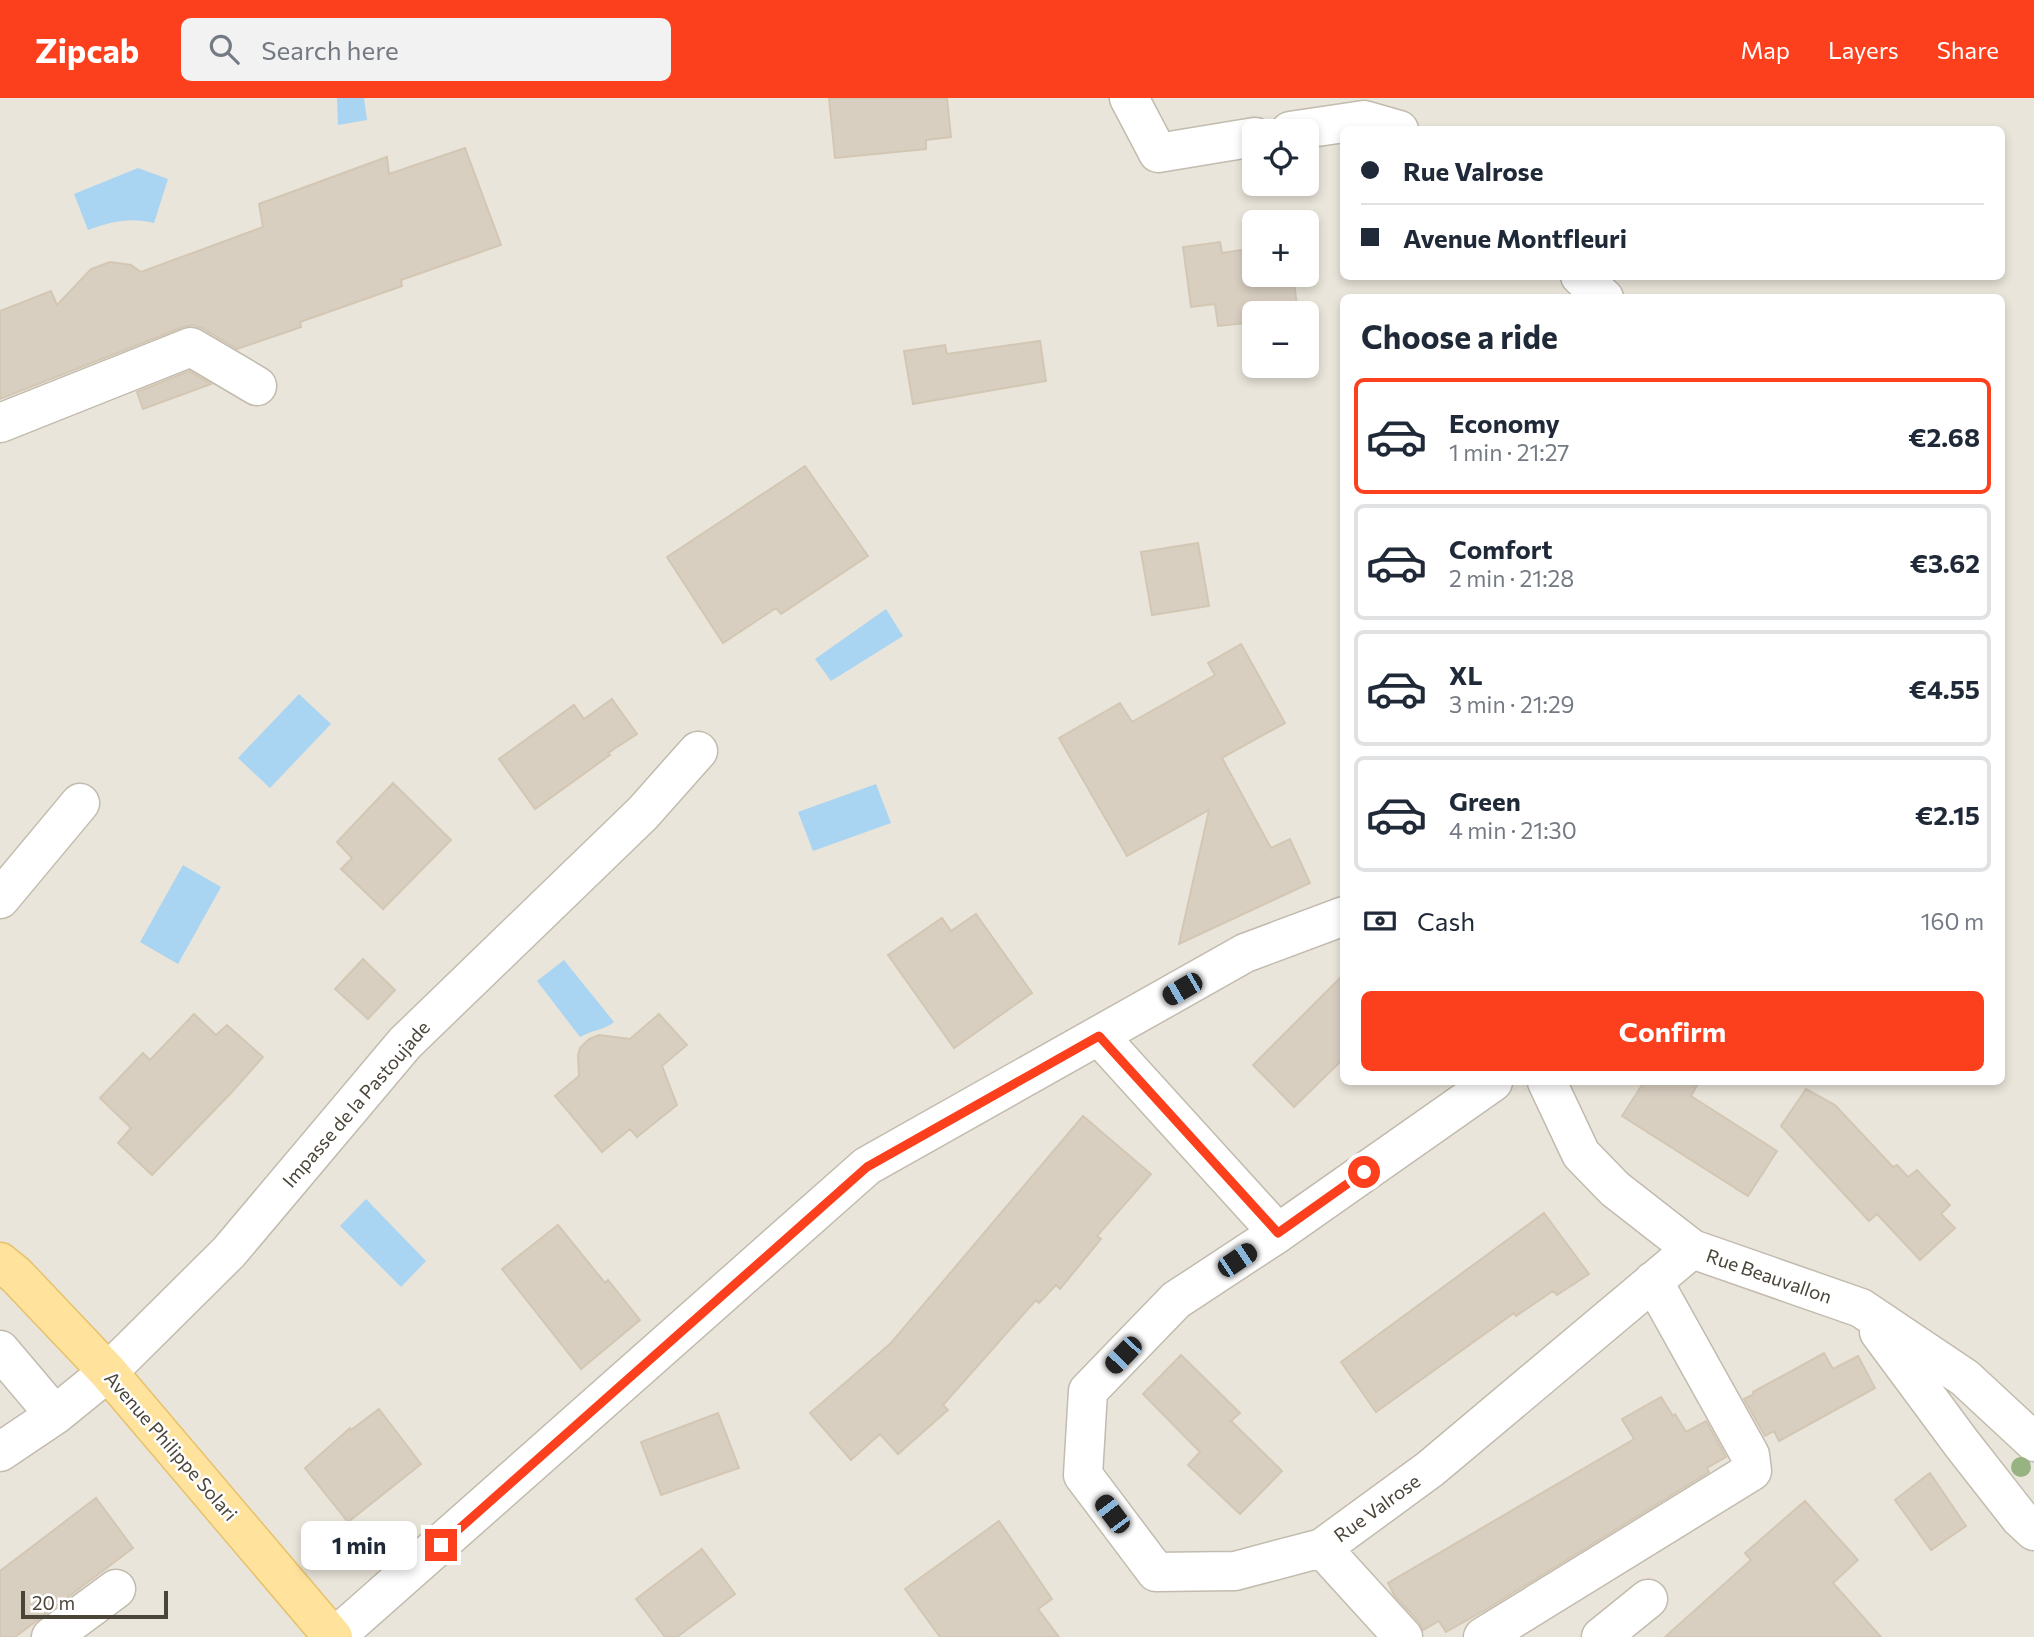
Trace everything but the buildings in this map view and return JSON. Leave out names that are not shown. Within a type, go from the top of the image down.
[{"type":"main road","name":"Avenue Philippe Solari","points":[[0,1262],[16,1275],[108,1372],[334,1637]]},
{"type":"street","points":[[1129,98],[1158,153],[1242,139]]},
{"type":"street","points":[[1319,127],[1364,120],[1385,126]]},
{"type":"street","points":[[1585,280],[1600,294]]},
{"type":"street","points":[[0,423],[191,347],[257,386]]},
{"type":"street","name":"Impasse de la Pastoujade","points":[[0,1452],[55,1415],[108,1372],[229,1252],[405,1043],[643,813],[698,751]]},
{"type":"street","points":[[0,899],[80,803]]},
{"type":"street","points":[[334,1637],[867,1167],[1245,953],[1340,917]]},
{"type":"street","points":[[1099,1036],[1278,1233]]},
{"type":"street","name":"Rue Valrose","points":[[1489,1085],[1278,1233],[1176,1300],[1088,1391],[1083,1475],[1156,1572],[1235,1571],[1322,1548],[1430,1469],[1692,1249]]},
{"type":"street","name":"Rue Beauvallon","points":[[1548,1085],[1581,1154],[1615,1189],[1692,1249],[1861,1308],[1965,1378],[2034,1442]]},
{"type":"street","points":[[1483,1637],[1752,1471],[1750,1455],[1653,1281]]},
{"type":"street","points":[[1861,1308],[1962,1444],[2020,1518],[2034,1531]]},
{"type":"street","points":[[0,1350],[55,1415]]},
{"type":"street","points":[[1322,1548],[1403,1637]]},
{"type":"street","points":[[51,1637],[116,1589]]},
{"type":"street","points":[[1601,1637],[1648,1599]]},
{"type":"shaded area","points":[[0,98],[2034,98],[2034,1637],[0,1637]]},
{"type":"water","points":[[337,98],[364,98],[367,120],[338,125]]},
{"type":"water","points":[[138,168],[168,179],[154,223],[120,221],[88,230],[74,194]]},
{"type":"water","points":[[886,609],[903,636],[831,681],[815,659]]},
{"type":"water","points":[[299,694],[331,724],[270,788],[238,758]]},
{"type":"water","points":[[876,784],[891,823],[813,851],[798,812]]},
{"type":"water","points":[[183,865],[221,887],[178,964],[140,942]]},
{"type":"water","points":[[564,960],[614,1022],[580,1037],[537,981]]},
{"type":"water","points":[[366,1199],[426,1261],[401,1287],[340,1226]]},
{"type":"route","points":[[441,1545],[867,1167],[1099,1036],[1278,1233],[1364,1172]]}]
